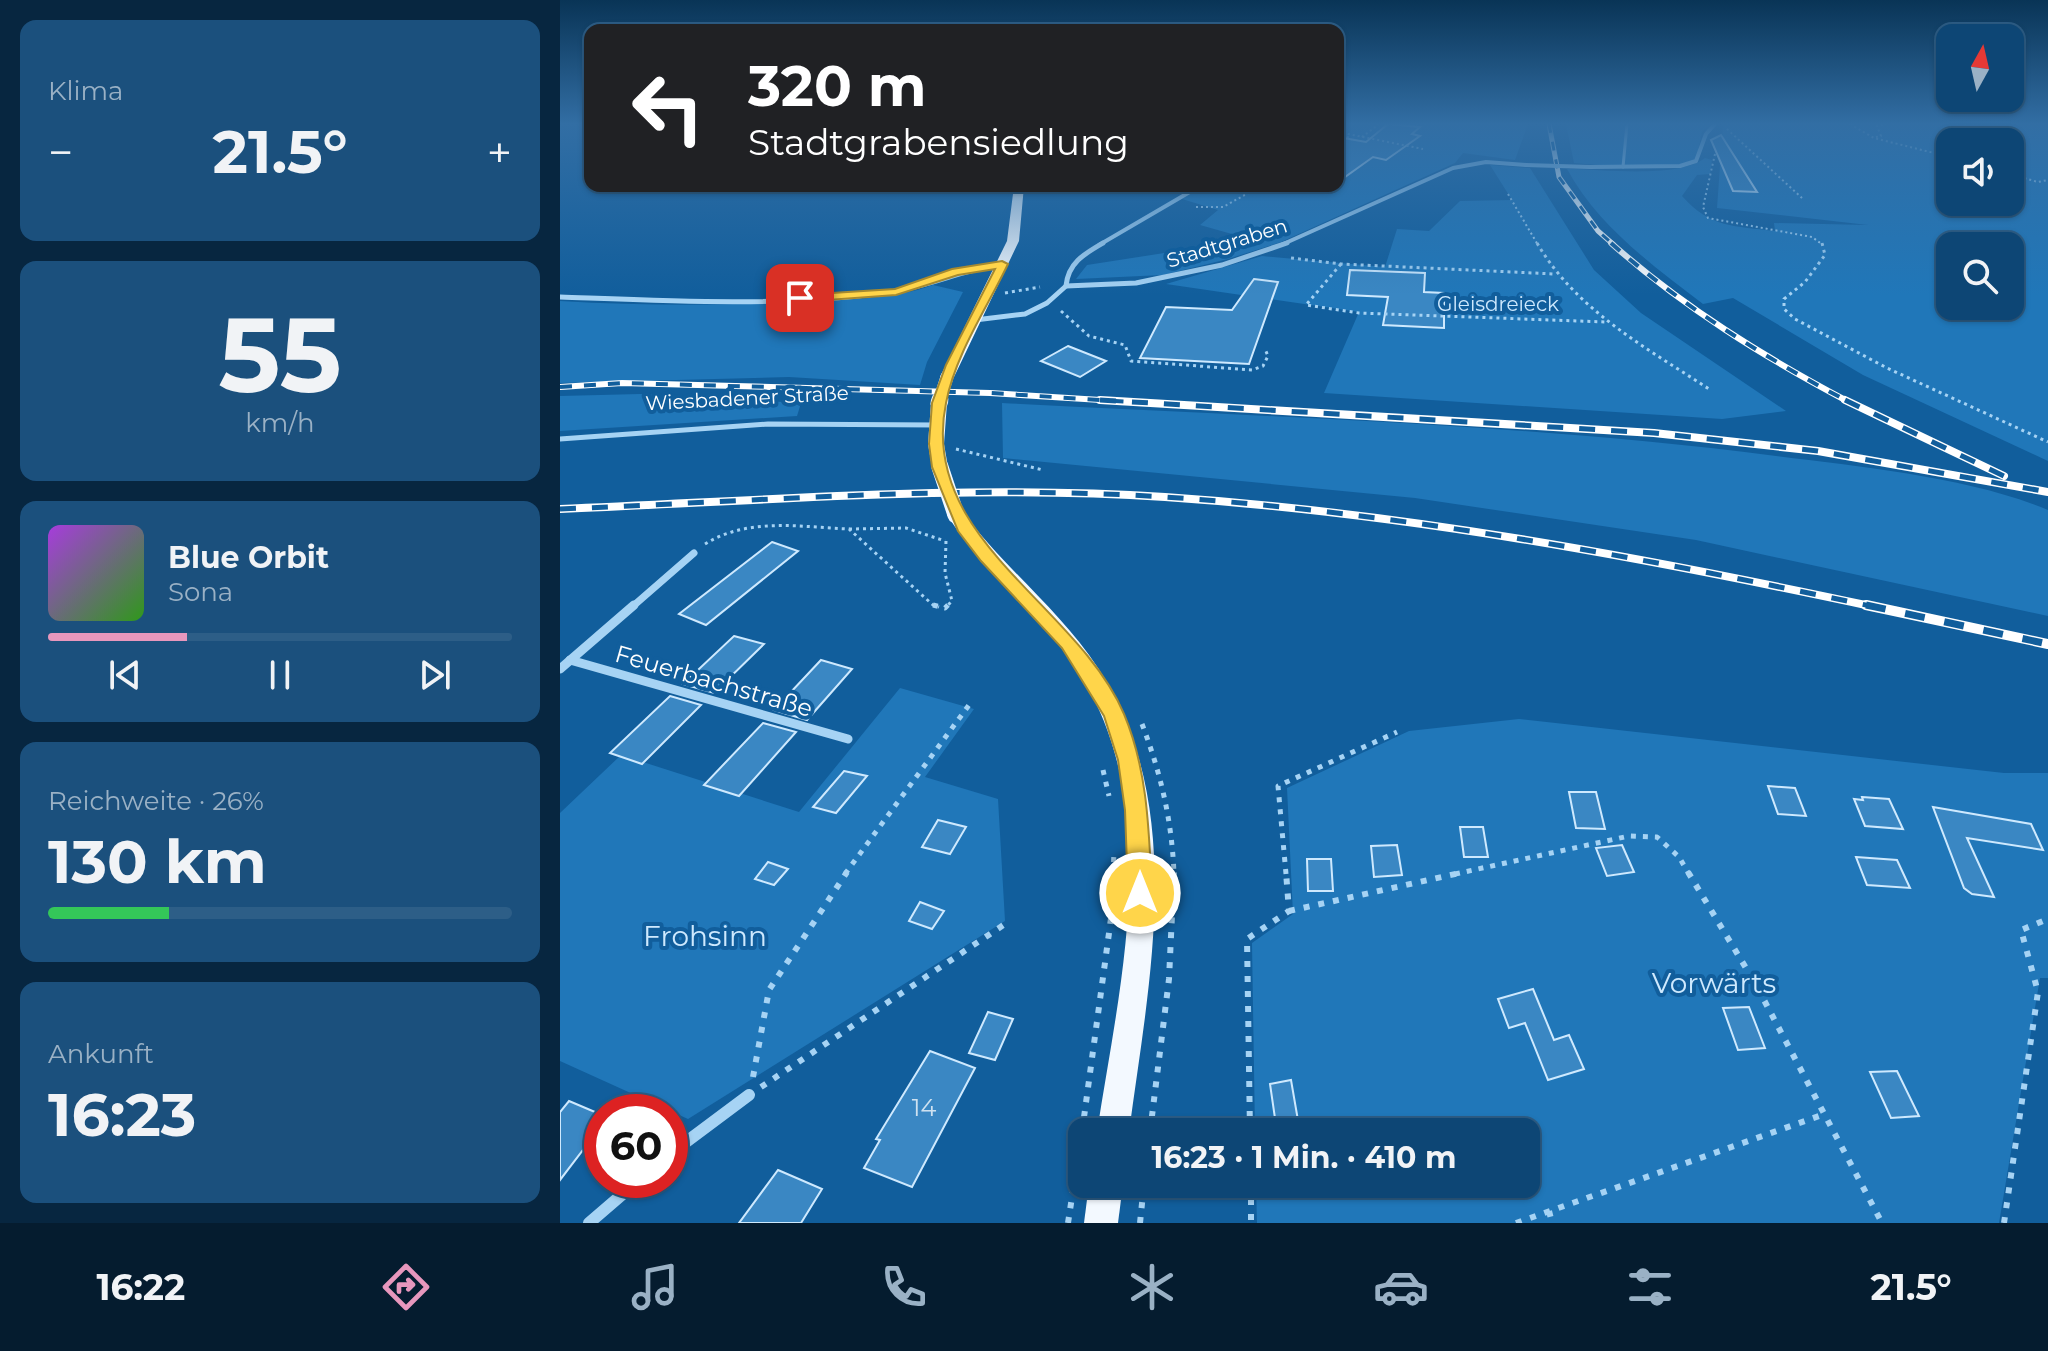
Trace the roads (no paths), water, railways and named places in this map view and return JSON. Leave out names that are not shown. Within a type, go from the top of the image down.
[{"type":"main road","points":[[1019,192],[1017,228],[947,377],[939,403],[940,467],[948,521],[987,557],[1068,643],[1092,676],[1113,714],[1129,760],[1137,810],[1141,884],[1138,940],[1115,1118]]},
{"type":"main road","points":[[1101,1223],[1104,1198]]},
{"type":"street","name":"Stadtgraben","points":[[1067,284],[1160,280],[1262,251],[1321,229],[1425,181]]},
{"type":"street","points":[[975,320],[1026,314],[1048,304],[1067,284],[1067,273],[1080,256],[1190,192]]},
{"type":"street","points":[[560,297],[716,303],[880,294],[909,290],[968,269],[1002,264]]},
{"type":"street","points":[[560,669],[694,553]]},
{"type":"street","name":"Feuerbachstraße","points":[[570,660],[848,739]]},
{"type":"street","points":[[688,1141],[749,1095]]},
{"type":"street","points":[[589,1223],[618,1198]]},
{"type":"lane","name":"Wiesbadener Straße","points":[[560,439],[768,424],[937,425]]},
{"type":"railway","points":[[1562,181],[1598,231],[1614,245]]},
{"type":"railway","points":[[1611,243],[1667,289],[1725,330],[1848,401]]},
{"type":"railway","points":[[560,387],[622,383],[990,393],[1123,401]]},
{"type":"railway","points":[[1100,400],[1123,401]]},
{"type":"railway","points":[[1123,401],[1654,433],[1818,451],[2048,492]]},
{"type":"railway","points":[[1123,401],[1133,402]]},
{"type":"railway","points":[[1848,401],[2004,476]]},
{"type":"railway","points":[[560,509],[938,493],[1090,493],[1165,497],[1344,514],[1522,539],[1875,607]]},
{"type":"railway","points":[[1866,605],[2048,644]]},
{"type":"park label","name":"Gleisdreieck","points":[[1498,304]]},
{"type":"park label","name":"Frohsinn","points":[[705,936]]},
{"type":"park label","name":"Vorwärts","points":[[1714,983]]}]
